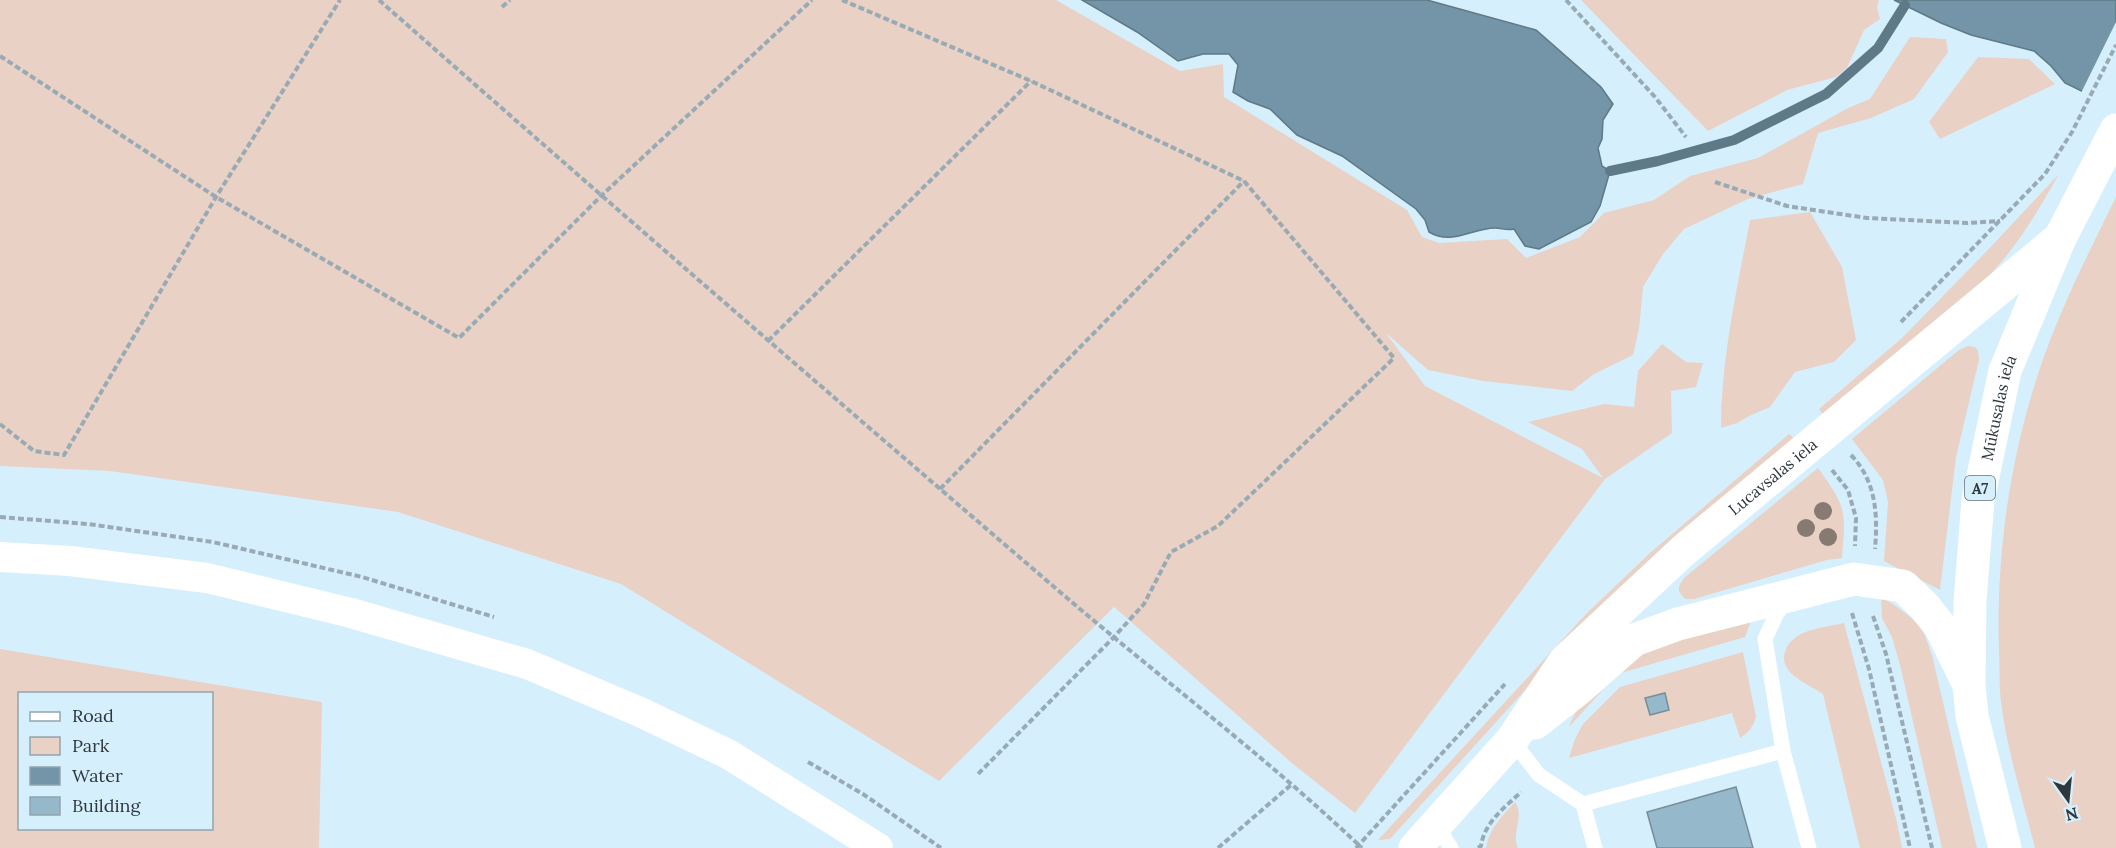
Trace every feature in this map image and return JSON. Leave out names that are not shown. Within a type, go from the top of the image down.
[{"type":"main road","name":"Mūkusalas iela","points":[[2005,848],[1972,716],[1969,684],[1970,602],[1978,500],[2005,370],[2060,238],[2111,139]]},
{"type":"main road","name":"Lucavsalas iela","points":[[1434,840],[1512,740],[1565,661],[1684,550],[2060,238]]},
{"type":"main road","name":"Lucavsalas iela","points":[[1512,740],[1577,690],[1634,640],[1678,624],[1854,579],[1903,586],[1924,606],[1940,626],[1969,684]]},
{"type":"street","points":[[0,557],[70,561],[207,578],[351,613],[527,664],[640,712],[728,754],[878,848]]},
{"type":"lane","points":[[1793,593],[1777,613],[1765,639],[1783,751],[1809,848]]},
{"type":"lane","points":[[1512,740],[1539,775],[1583,804],[1595,848]]},
{"type":"lane","points":[[1583,804],[1783,751]]},
{"type":"path","points":[[0,424],[34,451],[64,455],[216,197],[340,0]]},
{"type":"path","points":[[379,0],[939,489],[1113,638],[1292,784],[1362,848]]},
{"type":"path","points":[[502,7],[510,0]]},
{"type":"path","points":[[0,56],[216,197],[459,338],[601,196],[812,0]]},
{"type":"path","points":[[842,0],[1031,81],[1244,181],[1394,358],[1218,526],[1172,552],[1144,604],[978,774]]},
{"type":"path","points":[[1566,0],[1655,97],[1686,137]]},
{"type":"path","points":[[1900,322],[2045,174],[2072,132],[2116,45]]},
{"type":"path","points":[[768,341],[1031,81]]},
{"type":"path","points":[[939,489],[1244,181]]},
{"type":"path","points":[[1715,182],[1787,206],[1867,218],[1967,223],[2000,221]]},
{"type":"path","points":[[1810,444],[1848,490],[1856,518],[1852,616],[1869,669],[1910,848]]},
{"type":"path","points":[[1852,616],[1862,613]]},
{"type":"path","points":[[1478,848],[1496,815],[1539,775]]},
{"type":"path","points":[[1218,848],[1292,784]]},
{"type":"green space","points":[[0,0],[1056,0],[1180,71],[1223,64],[1224,97],[1407,210],[1422,237],[1439,243],[1507,239],[1526,258],[1580,237],[1604,213],[1654,200],[1690,176],[1758,158],[1848,108],[1870,99],[1910,37],[1946,39],[1948,52],[1914,99],[1871,118],[1818,133],[1803,184],[1748,199],[1684,229],[1663,254],[1643,287],[1639,329],[1633,355],[1594,374],[1572,391],[1483,381],[1428,370],[1386,333],[1425,386],[1603,478],[1582,449],[1528,422],[1604,404],[1634,407],[1638,371],[1662,344],[1686,362],[1703,363],[1696,387],[1671,391],[1672,433],[1605,479],[1355,813],[1293,764],[1114,607],[939,781],[621,584],[398,512],[110,471],[0,466]]},
{"type":"green space","points":[[1581,0],[1879,0],[1877,7],[1880,19],[1864,30],[1847,68],[1836,77],[1787,90],[1708,131]]},
{"type":"green space","points":[[1978,57],[2029,59],[2055,84],[1940,139],[1929,122]]},
{"type":"green space","points":[[2059,174],[2016,243],[1984,281],[1823,414],[1819,409],[1903,337]]},
{"type":"green space","points":[[2116,197],[2116,848],[2035,848],[2011,757],[2000,696],[1999,616],[2002,545],[2012,475],[2039,371],[2065,305]]},
{"type":"green space","points":[[1810,212],[1842,267],[1856,340],[1834,362],[1795,372],[1770,407],[1721,428],[1727,350],[1750,220]]},
{"type":"green space","points":[[1968,346],[1975,347],[1979,360],[1956,457],[1940,590],[1884,561],[1888,502],[1883,480],[1852,439],[1959,350]]},
{"type":"green space","points":[[1789,434],[1795,439],[1555,657],[1390,839],[1378,840],[1587,613],[1650,553]]},
{"type":"green space","points":[[1818,468],[1842,509],[1844,529],[1842,558],[1827,560],[1694,599],[1685,599],[1679,592],[1679,586],[1684,578]]},
{"type":"green space","points":[[1881,597],[1915,621],[1927,641],[1977,848],[1942,848],[1900,665],[1892,637],[1882,618]]},
{"type":"green space","points":[[1752,618],[1745,637],[1617,674],[1569,727],[1590,693],[1612,672],[1645,649]]},
{"type":"green space","points":[[1844,623],[1902,848],[1860,848],[1823,694],[1802,682],[1788,669],[1784,661],[1784,655],[1794,638],[1818,628]]},
{"type":"green space","points":[[0,649],[322,702],[319,848],[0,848]]},
{"type":"green space","points":[[1743,652],[1756,717],[1754,724],[1740,738],[1732,713],[1569,758],[1583,724],[1620,687]]},
{"type":"green space","points":[[1515,802],[1519,813],[1516,837],[1518,848],[1486,848],[1493,829]]},
{"type":"water","points":[[1082,0],[1427,0],[1536,30],[1601,87],[1613,104],[1603,120],[1602,139],[1598,148],[1602,166],[1610,171],[1600,206],[1591,222],[1539,249],[1525,246],[1514,229],[1495,228],[1454,237],[1437,236],[1429,232],[1425,220],[1416,209],[1342,156],[1297,135],[1270,109],[1248,101],[1233,92],[1238,65],[1229,54],[1203,54],[1178,61],[1137,32]]},
{"type":"water","points":[[1894,0],[2116,0],[2116,108],[2065,83],[2034,51],[1971,35]]},
{"type":"pier","points":[[2116,22],[2116,111],[2081,93]]},
{"type":"building","points":[[1665,693],[1669,710],[1650,715],[1645,698]]},
{"type":"building","points":[[1736,787],[1753,848],[1657,848],[1647,812]]},
{"type":"waterway","points":[[1610,171],[1658,161],[1734,140],[1826,94],[1878,48],[1905,5]]}]
